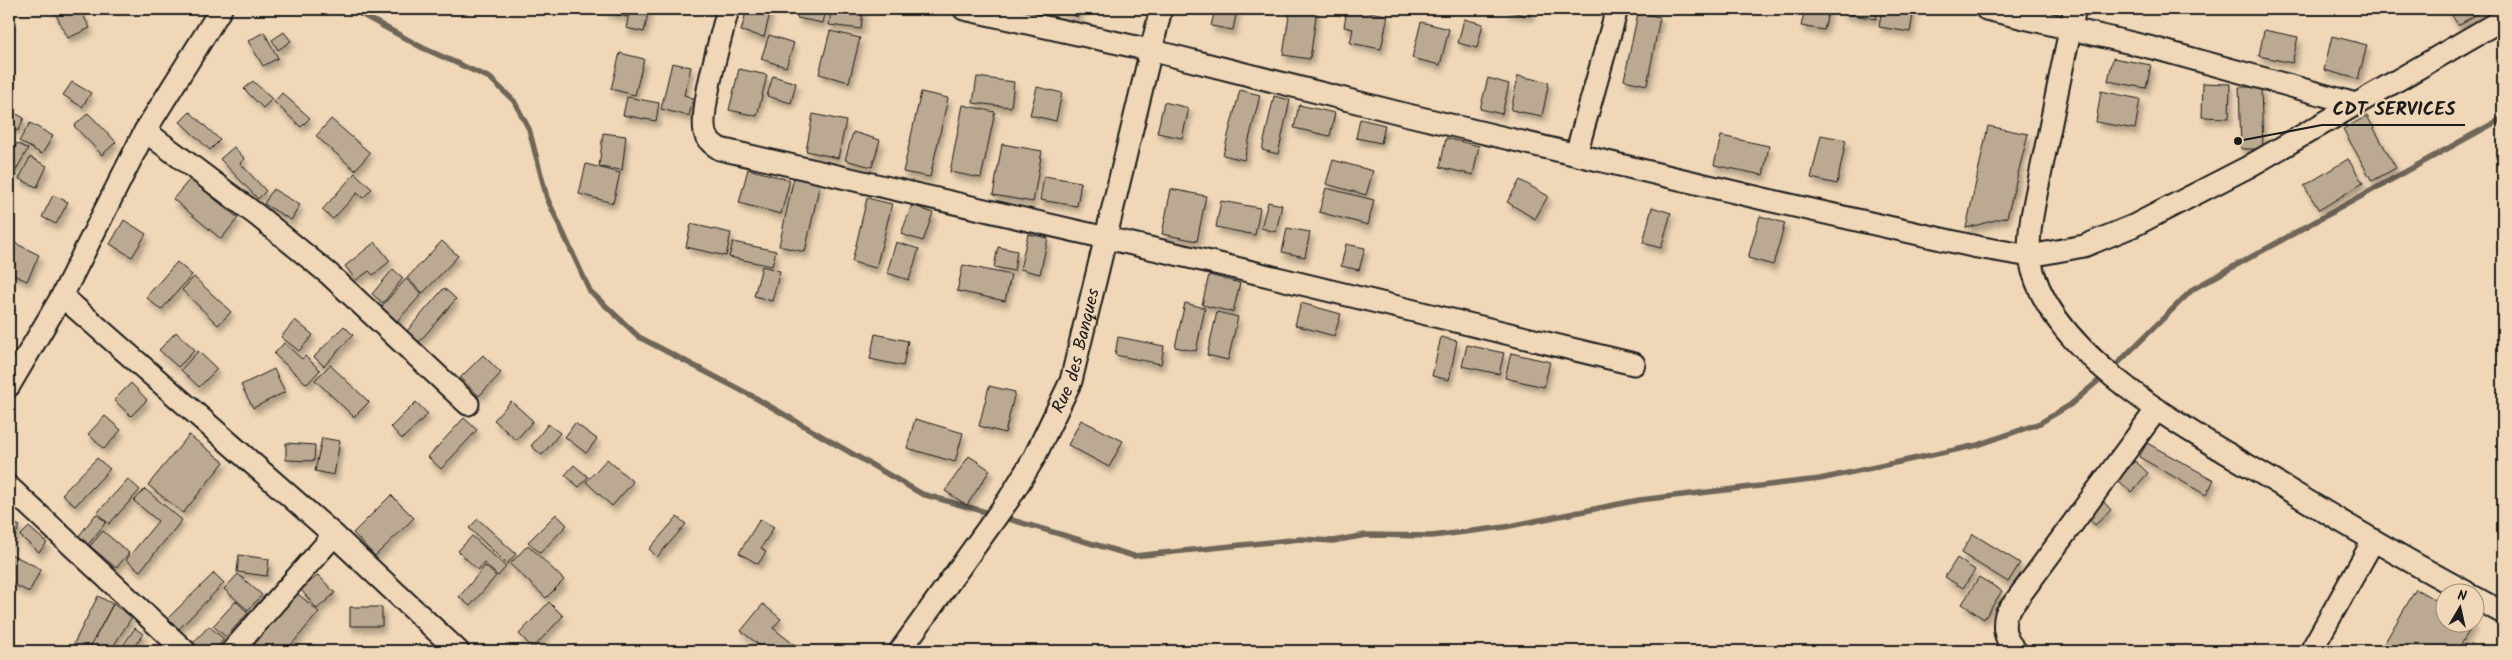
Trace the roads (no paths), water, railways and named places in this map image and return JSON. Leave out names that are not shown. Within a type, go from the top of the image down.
[{"type":"street","points":[[9,386],[62,296],[145,131],[221,9]]},
{"type":"street","points":[[728,9],[705,110],[705,134],[710,143],[720,149],[1106,238],[1634,364]]},
{"type":"street","points":[[964,9],[1150,50],[1404,114],[1921,234],[2030,256],[2084,246],[2133,226],[2248,167],[2503,19]]},
{"type":"street","name":"Rue des Banques","points":[[900,651],[1009,499],[1055,416],[1071,381],[1160,9]]},
{"type":"street","points":[[1576,154],[1618,9]]},
{"type":"street","points":[[1986,9],[2073,19],[2157,49],[2356,104]]},
{"type":"street","points":[[2073,19],[2034,208],[2030,256],[2038,285],[2056,318],[2091,357],[2157,409],[2373,541],[2448,582]]},
{"type":"street","points":[[145,131],[258,216],[329,274],[468,404]]},
{"type":"street","points":[[62,296],[334,535],[458,651]]},
{"type":"street","points":[[2016,651],[2005,635],[2003,625],[2006,614],[2157,409]]},
{"type":"street","points":[[9,487],[185,651]]},
{"type":"street","points":[[232,651],[334,535]]},
{"type":"street","points":[[2311,651],[2373,541]]},
{"type":"street","points":[[2484,603],[2503,613]]},
{"type":"waterway","points":[[352,9],[423,48],[490,78],[514,101],[529,129],[547,198],[590,291],[639,337],[754,397],[922,494],[993,514]]},
{"type":"waterway","points":[[2112,369],[2193,289],[2503,118]]},
{"type":"waterway","points":[[1002,517],[1134,556],[1300,539],[1333,541],[1366,535],[1432,536],[1505,527],[1639,500],[1820,479],[1978,445],[2040,423],[2070,405],[2105,375]]},
{"type":"place","name":"CDT SERVICES","points":[[2238,141]]}]
